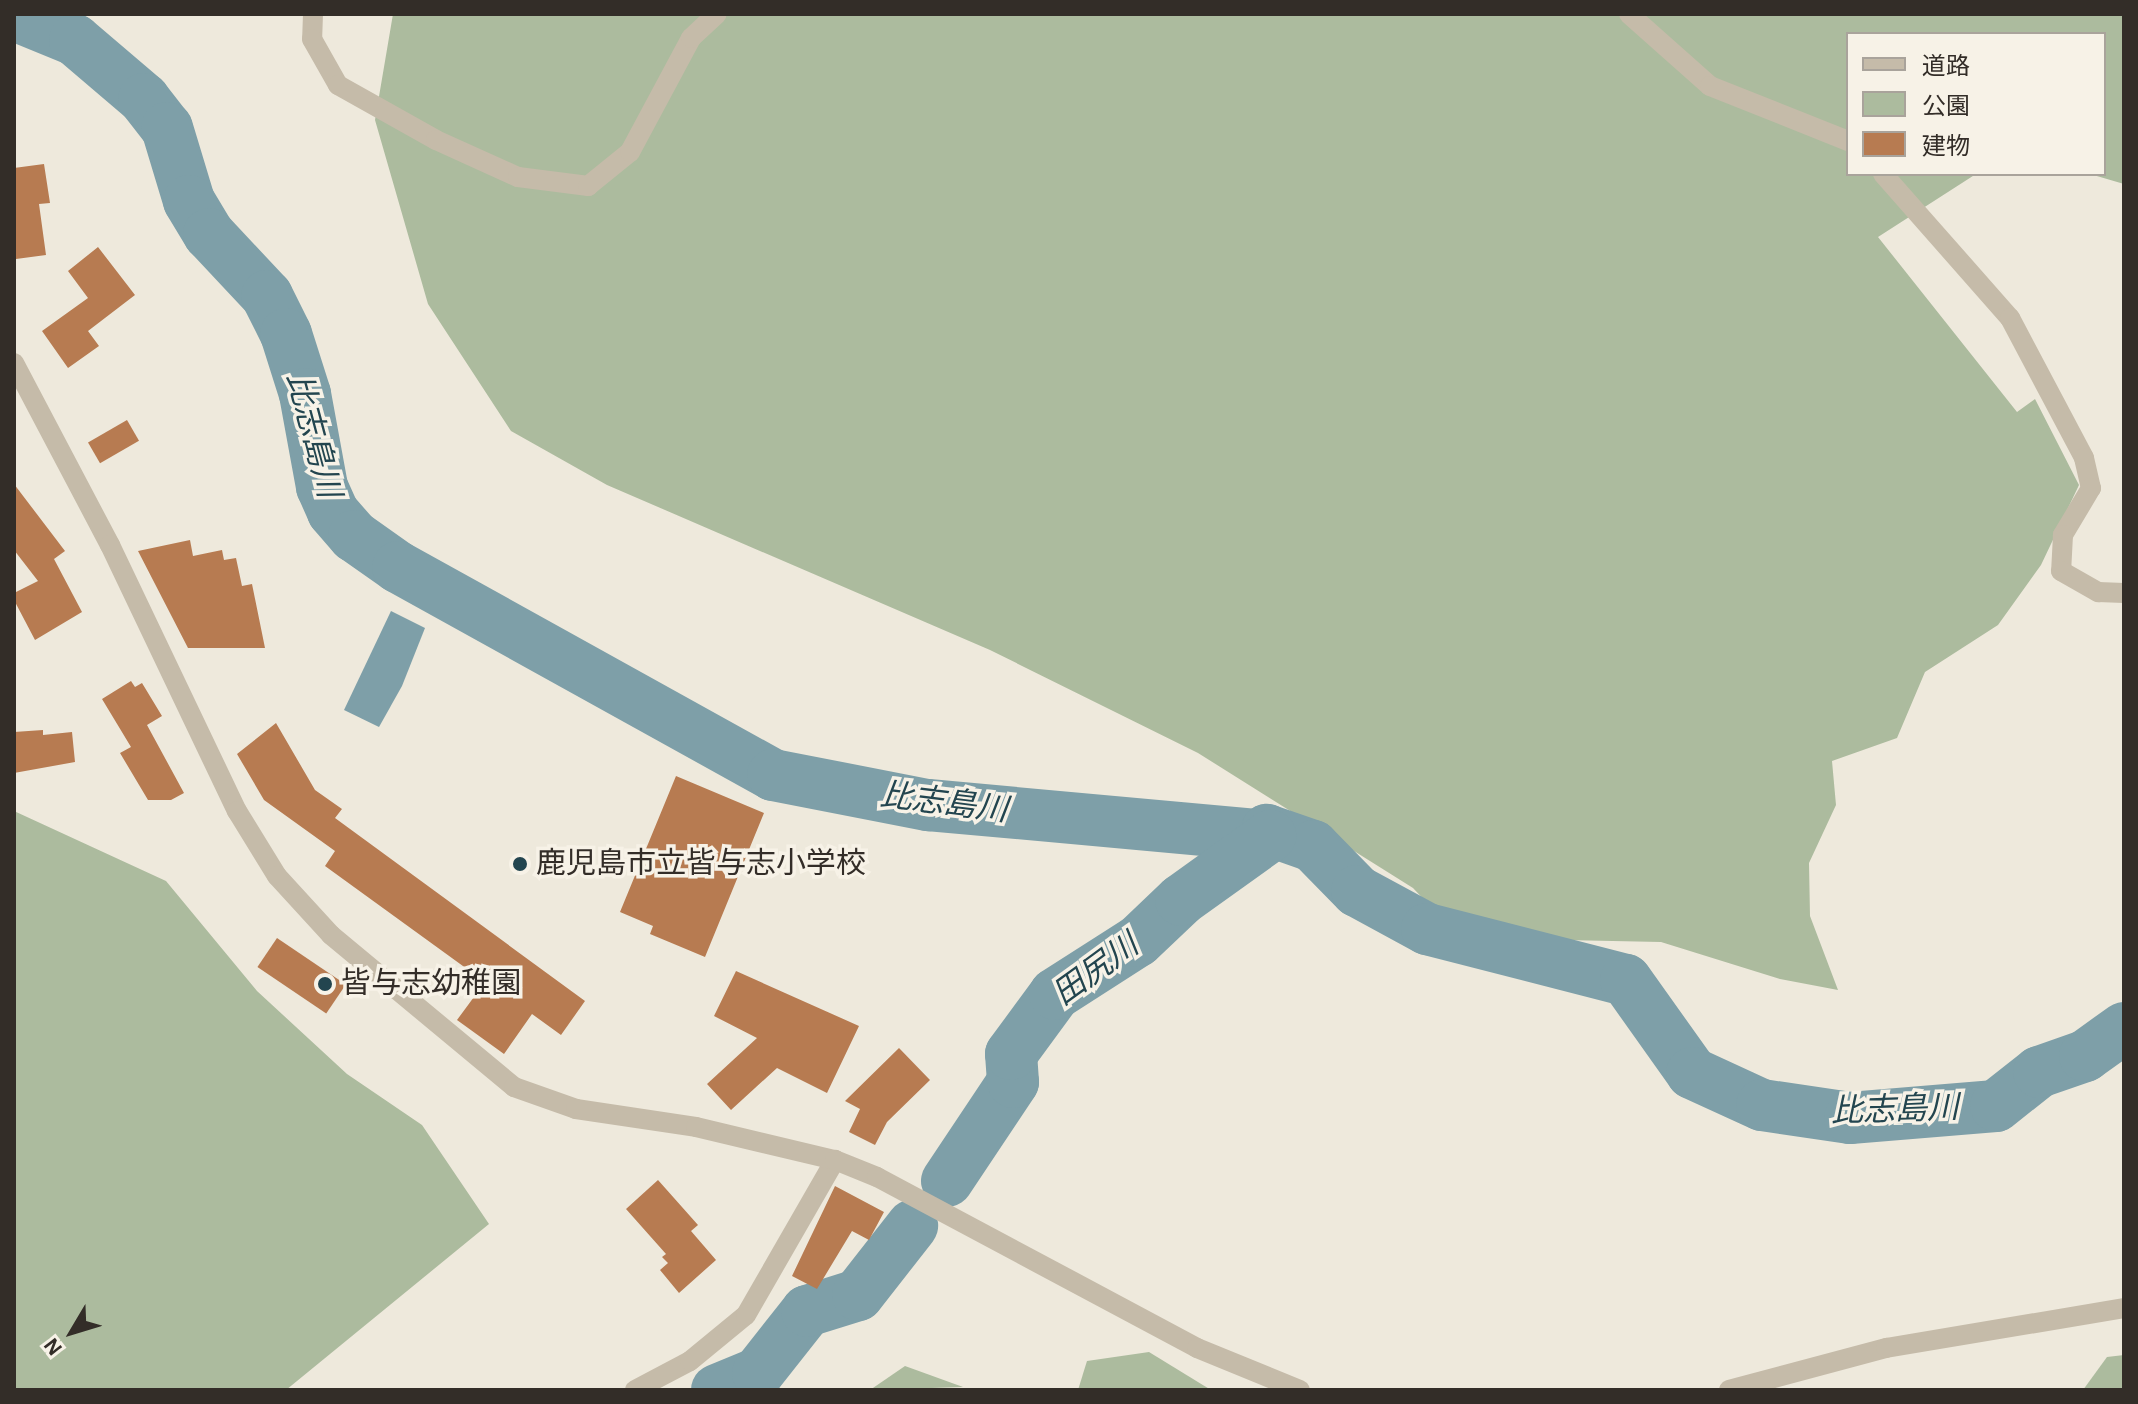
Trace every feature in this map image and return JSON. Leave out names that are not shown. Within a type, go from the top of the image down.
[{"type":"street","points":[[313,14],[312,39],[338,85],[436,140],[518,177],[588,186],[630,152],[691,38],[717,14]]},
{"type":"street","points":[[1629,14],[1710,86],[1846,140]]},
{"type":"street","points":[[1885,176],[2010,318],[2084,458],[2091,488],[2063,535],[2061,571],[2098,592],[2124,593]]},
{"type":"street","points":[[14,363],[110,545],[237,811],[277,876],[331,935],[514,1087],[576,1109],[696,1127],[835,1160],[877,1177],[1197,1348],[1300,1390]]},
{"type":"street","points":[[635,1390],[690,1361],[746,1315],[835,1160]]},
{"type":"street","points":[[1729,1390],[1886,1348],[2124,1308]]},
{"type":"green space","points":[[393,14],[2124,14],[2124,184],[2097,176],[2106,176],[2106,32],[1846,32],[1846,176],[1973,176],[1878,237],[2017,412],[2035,399],[2079,485],[2041,565],[1998,625],[1925,672],[1897,738],[1832,761],[1836,805],[1809,863],[1810,916],[1838,990],[1780,979],[1661,942],[1564,940],[1489,926],[1431,907],[1413,888],[1198,753],[990,650],[607,485],[511,431],[428,304],[375,120]]},
{"type":"green space","points":[[14,811],[166,881],[257,991],[347,1074],[422,1125],[489,1224],[286,1390],[14,1390]]},
{"type":"green space","points":[[1149,1352],[1211,1390],[1078,1390],[1087,1361]]},
{"type":"green space","points":[[2124,1355],[2124,1390],[2083,1390],[2107,1357]]},
{"type":"green space","points":[[905,1366],[963,1387],[870,1390]]},
{"type":"water","points":[[391,611],[425,628],[402,686],[379,727],[344,710]]},
{"type":"building","points":[[44,164],[50,203],[39,204],[46,255],[16,259],[14,168]]},
{"type":"building","points":[[98,247],[135,295],[88,331],[99,346],[68,368],[42,331],[88,298],[68,271]]},
{"type":"building","points":[[127,420],[139,441],[100,463],[88,442]]},
{"type":"building","points":[[14,484],[65,551],[54,559],[82,612],[35,640],[14,600],[14,593],[38,581],[14,550]]},
{"type":"building","points":[[190,540],[193,556],[222,550],[224,560],[236,558],[242,586],[252,584],[265,648],[188,648],[138,551]]},
{"type":"building","points":[[131,681],[135,687],[142,683],[162,716],[147,725],[184,793],[171,800],[148,800],[120,753],[131,747],[102,699]]},
{"type":"building","points":[[276,723],[315,790],[342,809],[335,818],[585,1001],[561,1035],[532,1014],[504,1054],[457,1020],[485,982],[325,866],[335,851],[264,800],[237,754]]},
{"type":"building","points":[[43,730],[43,735],[72,732],[75,762],[14,773],[14,732]]},
{"type":"building","points":[[676,776],[764,813],[705,957],[650,934],[653,926],[620,912]]},
{"type":"building","points":[[277,938],[346,984],[326,1013],[257,967]]},
{"type":"building","points":[[736,971],[859,1026],[827,1093],[777,1068],[731,1110],[707,1084],[757,1038],[714,1016]]},
{"type":"building","points":[[899,1048],[930,1080],[887,1122],[875,1145],[849,1132],[860,1109],[845,1101]]},
{"type":"building","points":[[658,1180],[698,1225],[691,1231],[716,1260],[679,1293],[660,1270],[668,1263],[662,1257],[666,1254],[626,1209]]},
{"type":"building","points":[[835,1186],[884,1212],[869,1240],[852,1231],[817,1289],[792,1276]]},
{"type":"waterway","name":"比志島川","points":[[14,15],[75,40],[144,99],[167,128],[189,201],[209,234],[267,296],[286,334],[305,394],[322,487],[333,512],[354,536],[398,567],[773,775],[928,805],[1270,836]]},
{"type":"waterway","name":"比志島川","points":[[1270,836],[1267,830],[1313,846],[1357,891],[1427,929],[1626,980],[1692,1073],[1762,1105],[1850,1118],[1996,1106],[2039,1072],[2085,1056],[2124,1028]]},
{"type":"waterway","name":"田尻川","points":[[947,1181],[1013,1082],[1011,1054],[1055,994],[1138,941],[1181,900],[1270,836]]},
{"type":"waterway","name":"田尻川","points":[[717,1390],[758,1373],[807,1311],[858,1295],[912,1226]]},
{"type":"place","name":"鹿児島市立皆与志小学校","points":[[520,864]]},
{"type":"place","name":"皆与志幼稚園","points":[[325,984]]}]
